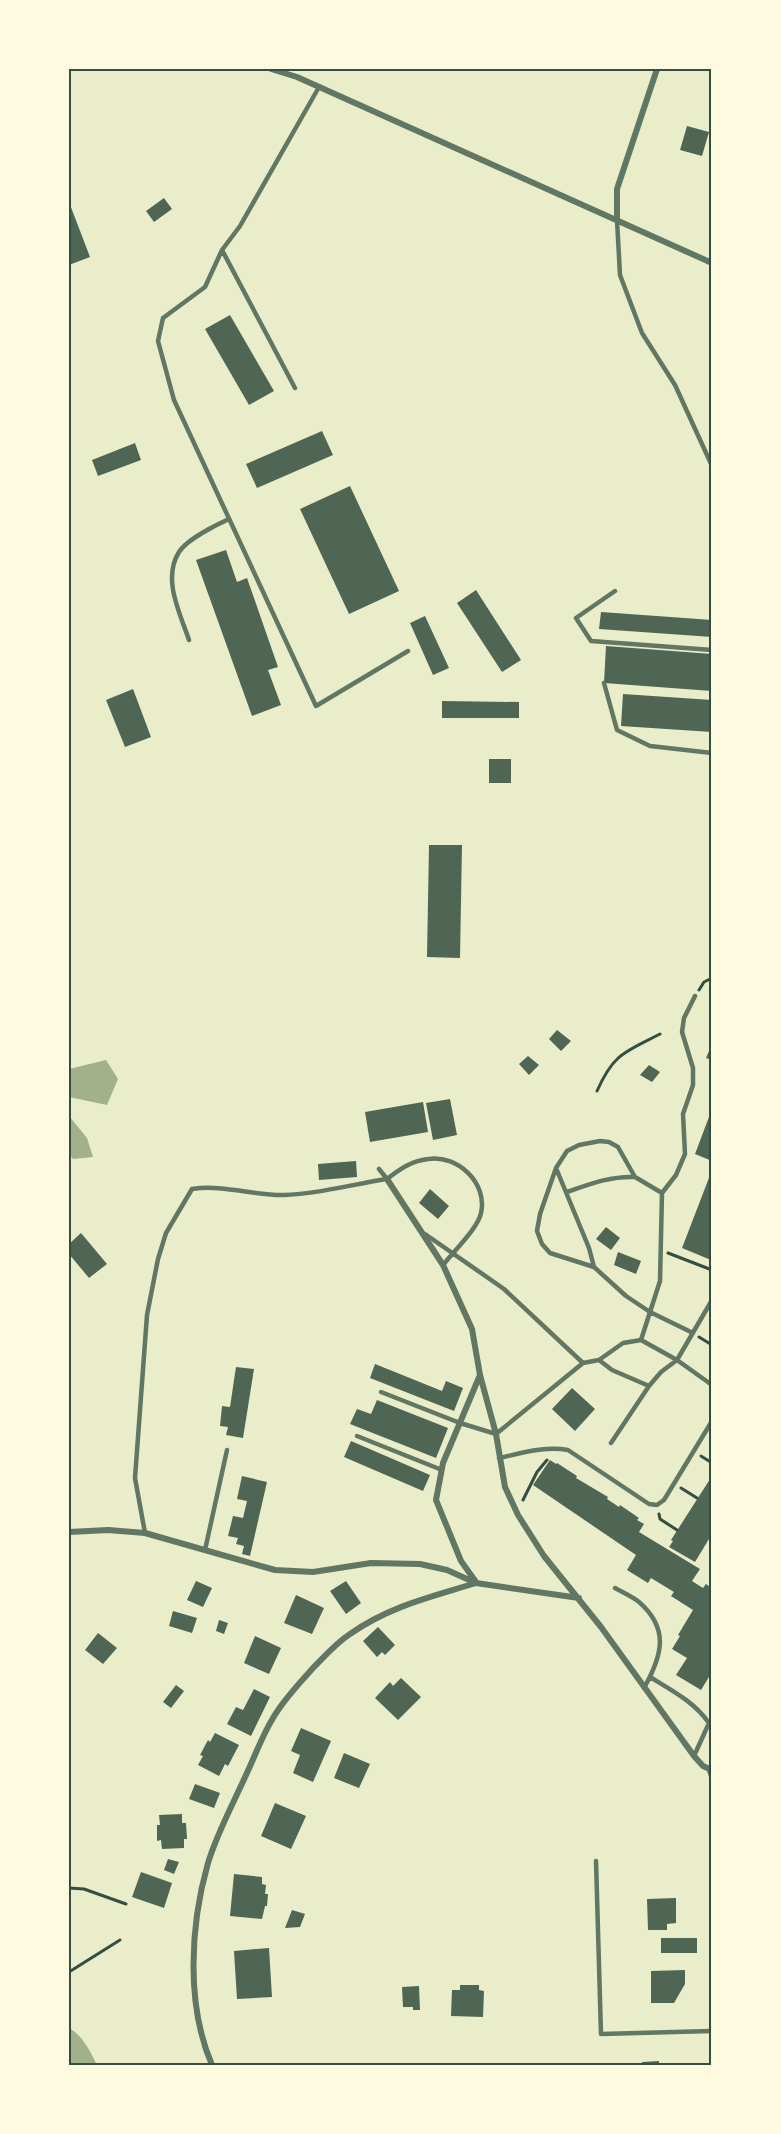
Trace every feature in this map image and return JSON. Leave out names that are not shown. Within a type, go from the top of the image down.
[{"type":"street","points":[[271,69],[287,72],[712,263]]},
{"type":"street","points":[[617,220],[617,189],[657,69]]},
{"type":"street","points":[[387,1179],[443,1265],[472,1329],[480,1375],[496,1434],[505,1487],[517,1512],[544,1556],[579,1598],[694,1756],[710,1770]]},
{"type":"street","points":[[476,1583],[461,1561],[436,1500],[442,1470],[480,1375]]},
{"type":"street","points":[[69,1532],[108,1530],[144,1533],[275,1570],[313,1572],[371,1563],[420,1564],[447,1570],[476,1583],[579,1598]]},
{"type":"street","points":[[212,2065],[202,2036],[194,1995],[193,1966],[201,1897],[216,1840],[274,1717],[298,1684],[331,1648],[350,1634],[395,1608],[476,1583]]},
{"type":"lane","points":[[319,87],[240,226],[222,250],[205,287],[163,318],[158,341],[174,400],[316,706],[408,651]]},
{"type":"lane","points":[[617,220],[620,275],[642,333],[675,385],[712,466]]},
{"type":"lane","points":[[222,250],[295,388]]},
{"type":"lane","points":[[189,640],[174,596],[171,571],[180,550],[207,530],[229,519]]},
{"type":"lane","points":[[615,591],[576,618],[591,641],[712,650]]},
{"type":"lane","points":[[604,682],[617,730],[650,746],[712,753]]},
{"type":"lane","points":[[641,1340],[660,1281],[662,1193],[676,1175],[685,1154],[683,1114],[693,1085],[693,1068],[682,1032],[684,1018],[694,996]]},
{"type":"lane","points":[[662,1193],[635,1177],[618,1147],[609,1142],[579,1145],[567,1151],[556,1168],[540,1214],[537,1231],[542,1244],[550,1253],[594,1267],[626,1296],[650,1312],[693,1333]]},
{"type":"lane","points":[[144,1533],[135,1478],[147,1315],[158,1259],[166,1233],[192,1189],[206,1187],[284,1195],[387,1179],[408,1163],[429,1158],[442,1159],[469,1174],[479,1185],[483,1198],[481,1214],[476,1226],[443,1265]]},
{"type":"lane","points":[[556,1168],[589,1248],[594,1267]]},
{"type":"lane","points":[[379,1169],[387,1179]]},
{"type":"lane","points":[[567,1192],[599,1180],[635,1177]]},
{"type":"lane","points":[[422,1233],[504,1289],[583,1363]]},
{"type":"lane","points":[[611,1443],[661,1372],[677,1359],[712,1300]]},
{"type":"lane","points":[[381,1392],[460,1423],[496,1434],[583,1363],[599,1360],[622,1343],[641,1340],[677,1359],[712,1384]]},
{"type":"lane","points":[[599,1360],[612,1370],[650,1386]]},
{"type":"lane","points":[[499,1458],[538,1449],[568,1450],[650,1504],[657,1505],[664,1500],[712,1421]]},
{"type":"lane","points":[[357,1437],[442,1470]]},
{"type":"lane","points":[[205,1550],[227,1450]]},
{"type":"lane","points":[[615,1588],[639,1602],[658,1626],[661,1645],[656,1666],[644,1688]]},
{"type":"lane","points":[[650,1677],[687,1699],[711,1720],[694,1756]]},
{"type":"lane","points":[[710,1770],[712,1779]]},
{"type":"lane","points":[[596,1861],[601,2034],[712,2031]]},
{"type":"path","points":[[694,996],[704,982],[712,978]]},
{"type":"path","points":[[597,1091],[607,1069],[622,1053],[660,1034]]},
{"type":"path","points":[[661,1251],[712,1269]]},
{"type":"path","points":[[517,1512],[537,1472],[556,1448]]},
{"type":"path","points":[[674,1484],[697,1498]]},
{"type":"path","points":[[657,1505],[660,1519],[677,1530]]},
{"type":"path","points":[[69,1888],[84,1889],[126,1904]]},
{"type":"path","points":[[69,1972],[120,1940]]},
{"type":"shaded area","points":[[106,1060],[118,1079],[107,1105],[69,1097],[69,1069]]},
{"type":"shaded area","points":[[69,1116],[87,1138],[93,1157],[73,1159],[69,1153]]},
{"type":"shaded area","points":[[69,2028],[82,2039],[97,2065],[69,2065]]},
{"type":"building","points":[[687,126],[709,132],[702,156],[680,150]]},
{"type":"building","points":[[164,198],[172,209],[154,222],[146,211]]},
{"type":"building","points":[[69,202],[90,257],[69,265]]},
{"type":"building","points":[[230,315],[274,391],[249,405],[205,329]]},
{"type":"building","points":[[322,431],[333,455],[257,488],[246,464]]},
{"type":"building","points":[[135,443],[141,460],[98,476],[92,460]]},
{"type":"building","points":[[350,486],[399,591],[349,614],[300,509]]},
{"type":"building","points":[[226,550],[237,582],[247,578],[278,667],[268,670],[281,705],[252,716],[196,560]]},
{"type":"building","points":[[476,590],[521,660],[502,672],[457,603]]},
{"type":"building","points":[[601,612],[712,620],[712,637],[599,629]]},
{"type":"building","points":[[425,616],[449,668],[433,675],[410,623]]},
{"type":"building","points":[[606,646],[712,654],[712,691],[604,683]]},
{"type":"building","points":[[133,689],[151,737],[125,747],[106,700]]},
{"type":"building","points":[[623,694],[712,700],[712,732],[621,726]]},
{"type":"building","points":[[442,701],[519,702],[519,718],[442,718]]},
{"type":"building","points":[[489,759],[511,759],[511,783],[489,783]]},
{"type":"building","points":[[429,845],[462,845],[460,958],[427,957]]},
{"type":"building","points":[[557,1030],[571,1041],[561,1051],[549,1039]]},
{"type":"building","points":[[712,1044],[712,1060],[706,1058]]},
{"type":"building","points":[[528,1056],[539,1065],[529,1075],[519,1064]]},
{"type":"building","points":[[649,1065],[660,1072],[652,1082],[640,1075]]},
{"type":"building","points":[[450,1099],[457,1135],[433,1140],[426,1103]]},
{"type":"building","points":[[423,1102],[428,1132],[370,1142],[365,1112]]},
{"type":"building","points":[[712,1109],[712,1161],[695,1154]]},
{"type":"building","points":[[356,1161],[357,1177],[319,1180],[318,1164]]},
{"type":"building","points":[[712,1170],[712,1257],[711,1260],[682,1248]]},
{"type":"building","points":[[430,1189],[449,1206],[438,1219],[419,1203]]},
{"type":"building","points":[[606,1227],[620,1238],[611,1250],[596,1239]]},
{"type":"building","points":[[81,1233],[107,1264],[89,1278],[69,1254],[69,1244]]},
{"type":"building","points":[[618,1252],[641,1261],[636,1274],[614,1265]]},
{"type":"building","points":[[375,1364],[442,1391],[446,1381],[463,1388],[454,1411],[370,1378]]},
{"type":"building","points":[[236,1367],[254,1369],[243,1438],[226,1435],[228,1427],[220,1426],[222,1406],[230,1407]]},
{"type":"building","points":[[572,1388],[595,1409],[575,1431],[552,1409]]},
{"type":"building","points":[[377,1400],[448,1428],[436,1458],[350,1424],[357,1409],[371,1414]]},
{"type":"building","points":[[351,1441],[430,1475],[423,1491],[344,1457]]},
{"type":"building","points":[[550,1460],[639,1518],[637,1520],[644,1524],[639,1532],[700,1569],[692,1581],[703,1588],[706,1584],[712,1588],[712,1672],[701,1690],[676,1675],[687,1658],[672,1649],[693,1610],[671,1596],[674,1592],[651,1578],[648,1583],[627,1570],[636,1555],[533,1485]]},
{"type":"building","points":[[242,1476],[267,1482],[250,1556],[242,1554],[244,1546],[236,1544],[238,1538],[228,1536],[233,1516],[243,1518],[247,1501],[237,1499]]},
{"type":"building","points":[[712,1476],[712,1534],[695,1562],[669,1547],[673,1541],[671,1540]]},
{"type":"building","points":[[196,1581],[212,1588],[203,1607],[187,1600]]},
{"type":"building","points":[[346,1581],[361,1603],[346,1614],[330,1591]]},
{"type":"building","points":[[296,1595],[324,1608],[312,1634],[284,1623]]},
{"type":"building","points":[[173,1611],[197,1618],[192,1633],[169,1626]]},
{"type":"building","points":[[219,1620],[228,1623],[224,1634],[216,1631]]},
{"type":"building","points":[[378,1627],[395,1645],[385,1655],[382,1652],[377,1657],[363,1641]]},
{"type":"building","points":[[98,1633],[117,1648],[103,1664],[85,1650]]},
{"type":"building","points":[[255,1636],[281,1648],[269,1674],[244,1663]]},
{"type":"building","points":[[401,1678],[421,1697],[398,1720],[375,1698],[390,1682],[393,1686]]},
{"type":"building","points":[[176,1685],[184,1691],[171,1708],[163,1702]]},
{"type":"building","points":[[254,1689],[270,1697],[251,1736],[227,1724],[236,1707],[243,1710]]},
{"type":"building","points":[[301,1728],[331,1741],[313,1782],[293,1773],[300,1755],[291,1751]]},
{"type":"building","points":[[215,1733],[239,1745],[228,1766],[225,1764],[219,1776],[198,1765],[203,1756],[200,1755],[208,1740],[210,1742]]},
{"type":"building","points":[[344,1753],[370,1764],[359,1788],[334,1778]]},
{"type":"building","points":[[195,1784],[220,1793],[214,1808],[189,1799]]},
{"type":"building","points":[[275,1803],[306,1816],[291,1849],[261,1836]]},
{"type":"building","points":[[182,1814],[182,1823],[186,1823],[187,1839],[184,1839],[184,1848],[162,1849],[161,1840],[157,1841],[159,1815]]},
{"type":"building","points":[[168,1859],[179,1862],[174,1874],[164,1870]]},
{"type":"building","points":[[141,1872],[172,1883],[164,1908],[132,1897]]},
{"type":"building","points":[[234,1874],[262,1877],[262,1884],[266,1885],[265,1894],[268,1894],[267,1906],[265,1906],[262,1919],[230,1916]]},
{"type":"building","points":[[676,1898],[676,1923],[667,1924],[667,1930],[648,1930],[647,1899]]},
{"type":"building","points":[[292,1910],[305,1914],[300,1927],[285,1928]]},
{"type":"building","points":[[661,1938],[697,1938],[697,1953],[661,1953]]},
{"type":"building","points":[[269,1948],[272,1997],[237,1999],[234,1951]]},
{"type":"building","points":[[685,1970],[685,1984],[674,2003],[651,2003],[651,1971]]},
{"type":"building","points":[[460,1985],[479,1985],[479,1990],[484,1991],[483,2017],[451,2016],[452,1990],[460,1990]]},
{"type":"building","points":[[419,1986],[420,2010],[403,2007],[402,1987]]},
{"type":"building","points":[[659,2061],[659,2065],[642,2065],[642,2062]]}]
